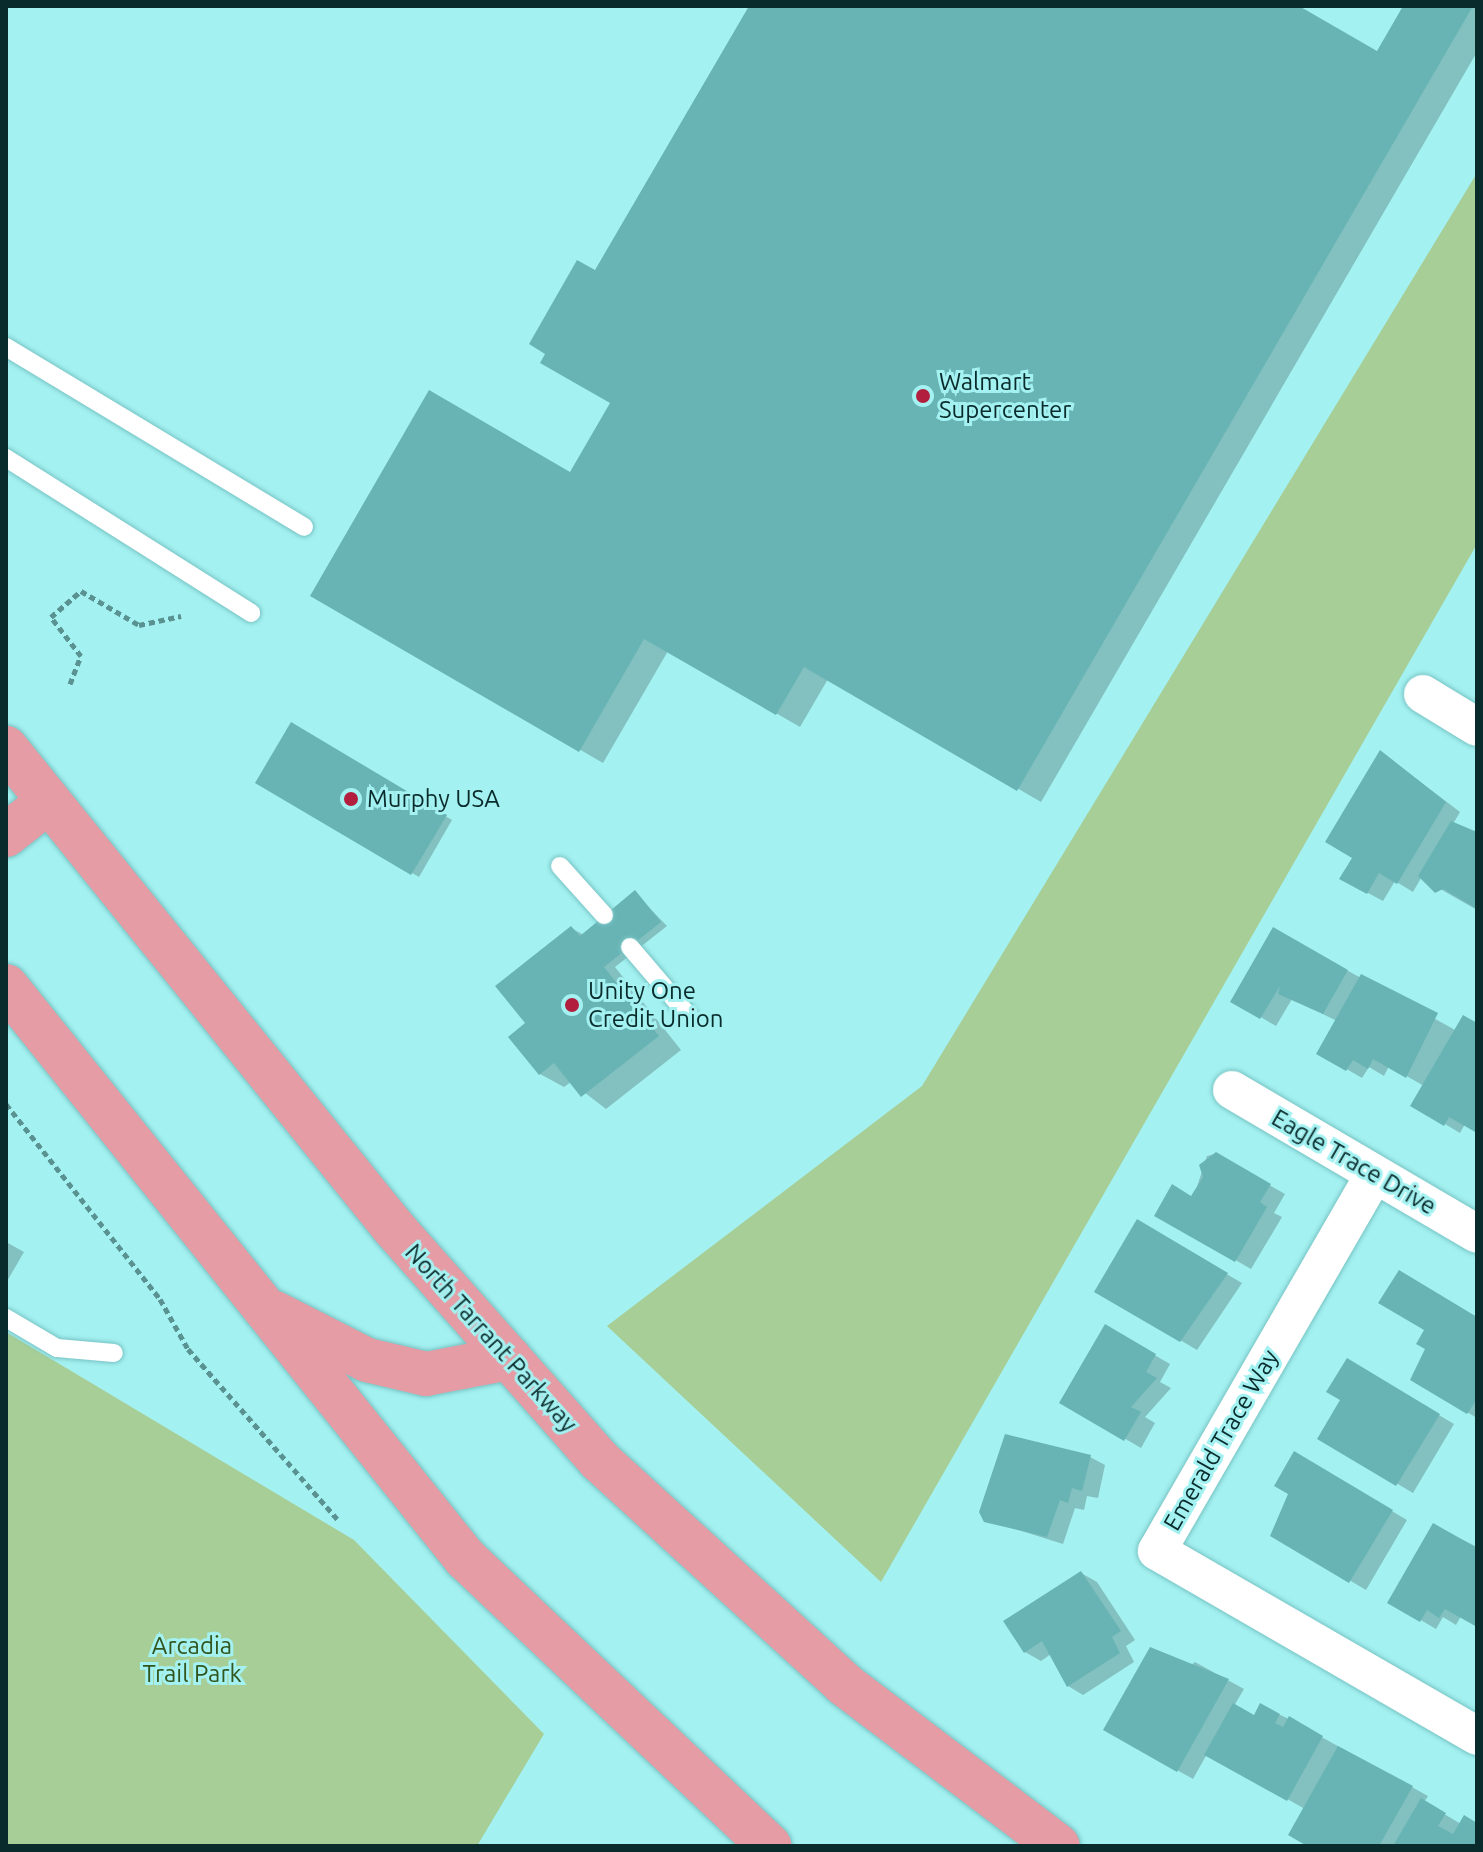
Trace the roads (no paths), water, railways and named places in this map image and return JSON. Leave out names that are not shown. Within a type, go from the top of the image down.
[{"type":"main road","name":"North Tarrant Parkway","points":[[6,748],[509,1358],[599,1460],[844,1684],[1058,1846]]},
{"type":"main road","points":[[6,835],[48,802]]},
{"type":"main road","points":[[6,986],[252,1300],[465,1558],[770,1846]]},
{"type":"main road","points":[[252,1300],[346,1351],[426,1374],[509,1358]]},
{"type":"street","points":[[1423,694],[1477,727]]},
{"type":"street","name":"Eagle Trace Drive","points":[[1232,1090],[1477,1234]]},
{"type":"street","name":"Emerald Trace Way","points":[[1374,1175],[1157,1551],[1477,1736]]},
{"type":"lane","points":[[6,347],[304,527]]},
{"type":"lane","points":[[6,458],[251,613]]},
{"type":"lane","points":[[560,866],[604,915]]},
{"type":"lane","points":[[630,947],[689,1016]]},
{"type":"lane","points":[[6,1318],[57,1348],[114,1353]]},
{"type":"place","name":"Walmart Supercenter","points":[[923,396]]},
{"type":"place","name":"Murphy USA","points":[[351,799]]},
{"type":"place","name":"Unity One Credit Union","points":[[572,1005]]},
{"type":"park label","name":"Arcadia Trail Park","points":[[192,1660]]}]
